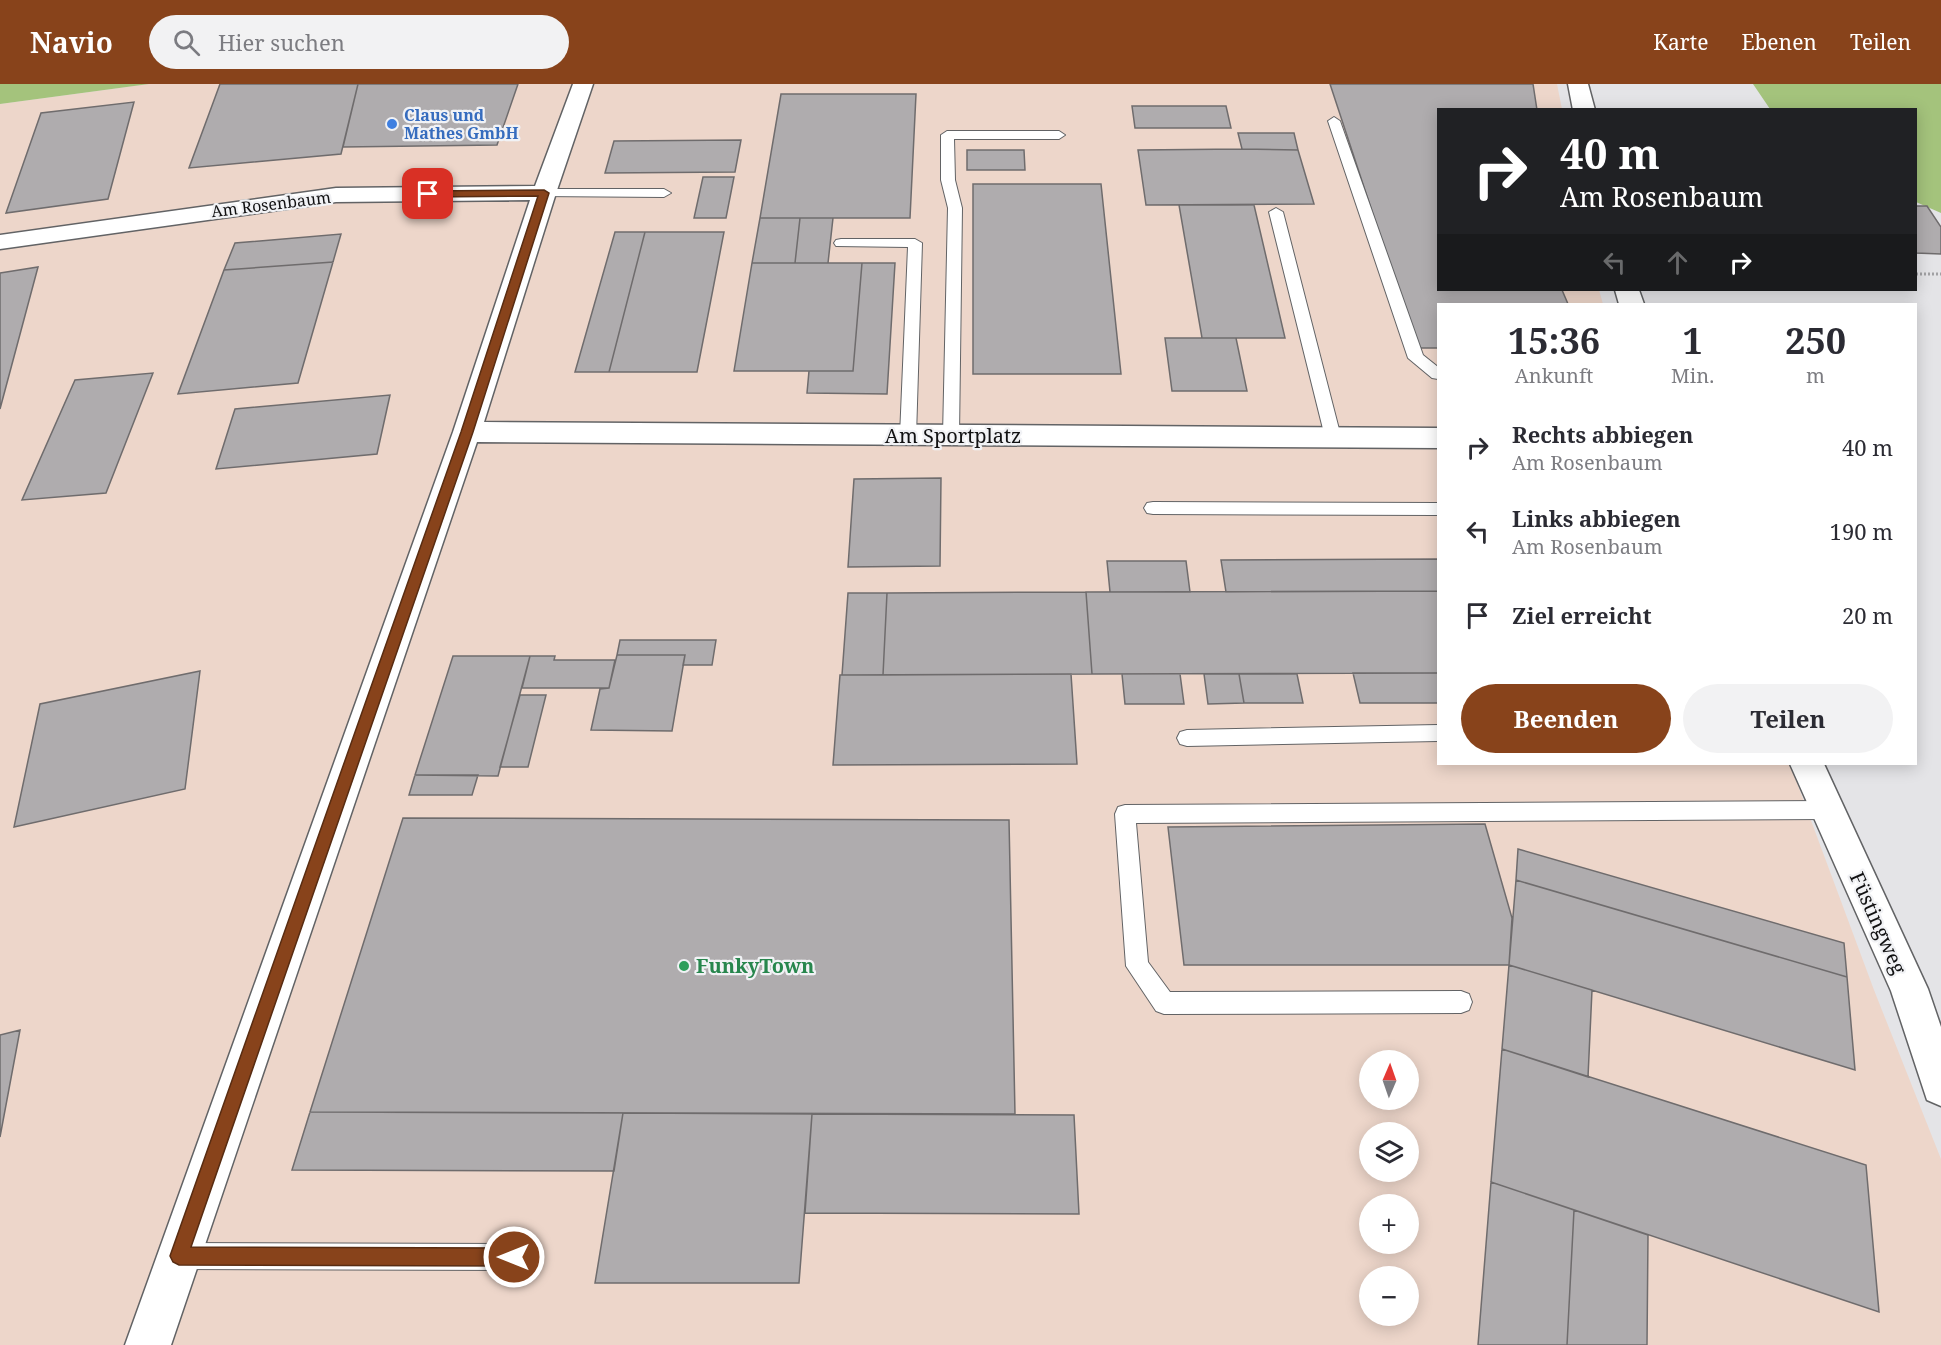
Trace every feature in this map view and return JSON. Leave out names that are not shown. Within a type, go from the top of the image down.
[{"type":"street","points":[[148,1345],[467,432],[544,193],[583,84]]},
{"type":"street","points":[[1578,84],[1584,108]]},
{"type":"street","name":"Am Rosenbaum","points":[[0,242],[336,195],[544,193]]},
{"type":"street","name":"Am Sportplatz","points":[[467,432],[1437,438]]},
{"type":"street","name":"Füstingweg","points":[[1807,765],[1909,989],[1941,1086]]},
{"type":"lane","points":[[1334,120],[1416,358],[1437,373]]},
{"type":"lane","points":[[951,436],[955,208],[948,180],[947,135],[1059,135]]},
{"type":"lane","points":[[544,193],[664,193]]},
{"type":"lane","points":[[1276,212],[1333,437]]},
{"type":"lane","points":[[841,243],[915,243],[908,436]]},
{"type":"lane","points":[[1153,508],[1437,509]]},
{"type":"lane","points":[[1186,738],[1437,733]]},
{"type":"lane","points":[[1461,1002],[1164,1003],[1137,966],[1125,814],[1827,810]]},
{"type":"lane","points":[[179,1256],[514,1257]]},
{"type":"path","points":[[1917,274],[1941,274]]},
{"type":"shaded area","points":[[149,84],[1557,84],[1562,108],[1437,108],[1437,291],[1599,291],[1603,303],[1437,303],[1437,765],[1790,765],[1874,990],[1941,1159],[1941,1345],[0,1345],[0,104]]},
{"type":"green space","points":[[0,84],[149,84],[0,104]]},
{"type":"green space","points":[[1753,84],[1941,84],[1941,213],[1917,202],[1917,108],[1769,108]]},
{"type":"building","points":[[220,84],[358,84],[341,154],[189,168]]},
{"type":"building","points":[[358,84],[518,84],[497,145],[343,147]]},
{"type":"building","points":[[1330,84],[1533,84],[1537,108],[1437,108],[1437,291],[1562,291],[1568,303],[1437,303],[1437,348],[1417,348]]},
{"type":"building","points":[[781,94],[916,94],[910,218],[760,218]]},
{"type":"building","points":[[134,102],[108,199],[6,213],[41,113]]},
{"type":"building","points":[[1132,106],[1226,106],[1231,128],[1135,128]]},
{"type":"building","points":[[1238,133],[1294,133],[1298,150],[1242,149]]},
{"type":"building","points":[[741,140],[735,172],[605,173],[614,141]]},
{"type":"building","points":[[967,150],[1024,150],[1025,170],[967,170]]},
{"type":"building","points":[[1138,150],[1298,150],[1314,204],[1146,205]]},
{"type":"building","points":[[703,177],[734,177],[726,218],[694,218]]},
{"type":"building","points":[[973,184],[1101,184],[1121,374],[973,374]]},
{"type":"building","points":[[1179,205],[1254,205],[1285,338],[1202,338]]},
{"type":"building","points":[[1917,206],[1927,206],[1941,227],[1941,254],[1917,253]]},
{"type":"building","points":[[760,218],[800,218],[795,263],[752,263]]},
{"type":"building","points":[[800,218],[833,218],[828,263],[795,263]]},
{"type":"building","points":[[615,232],[645,232],[609,372],[575,372]]},
{"type":"building","points":[[645,232],[724,232],[697,372],[609,372]]},
{"type":"building","points":[[341,234],[333,262],[224,270],[235,243]]},
{"type":"building","points":[[333,262],[298,383],[178,394],[224,270]]},
{"type":"building","points":[[752,263],[862,263],[853,371],[734,371]]},
{"type":"building","points":[[862,263],[895,263],[887,394],[807,393],[809,371],[853,371]]},
{"type":"building","points":[[38,267],[0,409],[0,273]]},
{"type":"building","points":[[1165,338],[1236,338],[1247,391],[1172,391]]},
{"type":"building","points":[[153,373],[106,493],[22,500],[75,380]]},
{"type":"building","points":[[390,395],[377,454],[216,469],[235,409]]},
{"type":"building","points":[[941,478],[940,566],[848,567],[854,479]]},
{"type":"building","points":[[1437,559],[1437,591],[1226,592],[1221,560]]},
{"type":"building","points":[[1107,561],[1186,561],[1190,592],[1110,592]]},
{"type":"building","points":[[1437,591],[1437,673],[1092,674],[1086,592]]},
{"type":"building","points":[[1086,592],[1092,674],[883,675],[887,593]]},
{"type":"building","points":[[848,593],[887,593],[883,675],[842,675]]},
{"type":"building","points":[[620,640],[716,640],[712,665],[683,665],[685,655],[617,655]]},
{"type":"building","points":[[617,655],[685,655],[672,731],[591,730],[600,689],[609,688]]},
{"type":"building","points":[[453,656],[530,656],[498,776],[415,775]]},
{"type":"building","points":[[530,656],[555,656],[554,660],[615,660],[609,688],[522,688]]},
{"type":"building","points":[[200,671],[185,789],[14,827],[40,704]]},
{"type":"building","points":[[1353,673],[1437,673],[1437,703],[1360,703]]},
{"type":"building","points":[[1071,674],[1077,764],[833,765],[840,675]]},
{"type":"building","points":[[1122,674],[1180,674],[1184,704],[1125,704]]},
{"type":"building","points":[[1204,674],[1239,674],[1244,703],[1208,704]]},
{"type":"building","points":[[1239,674],[1297,674],[1303,703],[1244,703]]},
{"type":"building","points":[[520,695],[546,695],[528,767],[500,767]]},
{"type":"building","points":[[415,775],[478,775],[472,795],[409,795]]},
{"type":"building","name":"FunkyTown","points":[[403,818],[1009,820],[1015,1114],[310,1112]]},
{"type":"building","points":[[1485,824],[1512,918],[1509,965],[1184,965],[1168,827]]},
{"type":"building","points":[[1518,849],[1844,943],[1847,977],[1516,880]]},
{"type":"building","points":[[1516,880],[1847,977],[1855,1070],[1509,965]]},
{"type":"building","points":[[1509,965],[1592,990],[1588,1077],[1502,1049]]},
{"type":"building","points":[[20,1030],[0,1137],[0,1035]]},
{"type":"building","points":[[1502,1049],[1866,1165],[1879,1312],[1491,1182]]},
{"type":"building","points":[[310,1112],[623,1113],[614,1171],[292,1170]]},
{"type":"building","points":[[623,1113],[812,1114],[799,1283],[595,1283]]},
{"type":"building","points":[[812,1114],[1074,1115],[1079,1214],[805,1213]]},
{"type":"building","points":[[1491,1182],[1574,1210],[1567,1345],[1478,1345]]},
{"type":"building","points":[[1574,1210],[1648,1235],[1647,1345],[1567,1345]]},
{"type":"place","name":"Claus und Mathes GmbH","points":[[392,124]]},
{"type":"place","name":"FunkyTown","points":[[684,966]]},
{"type":"route","points":[[428,194],[544,193],[467,432],[179,1256],[514,1257]]}]
